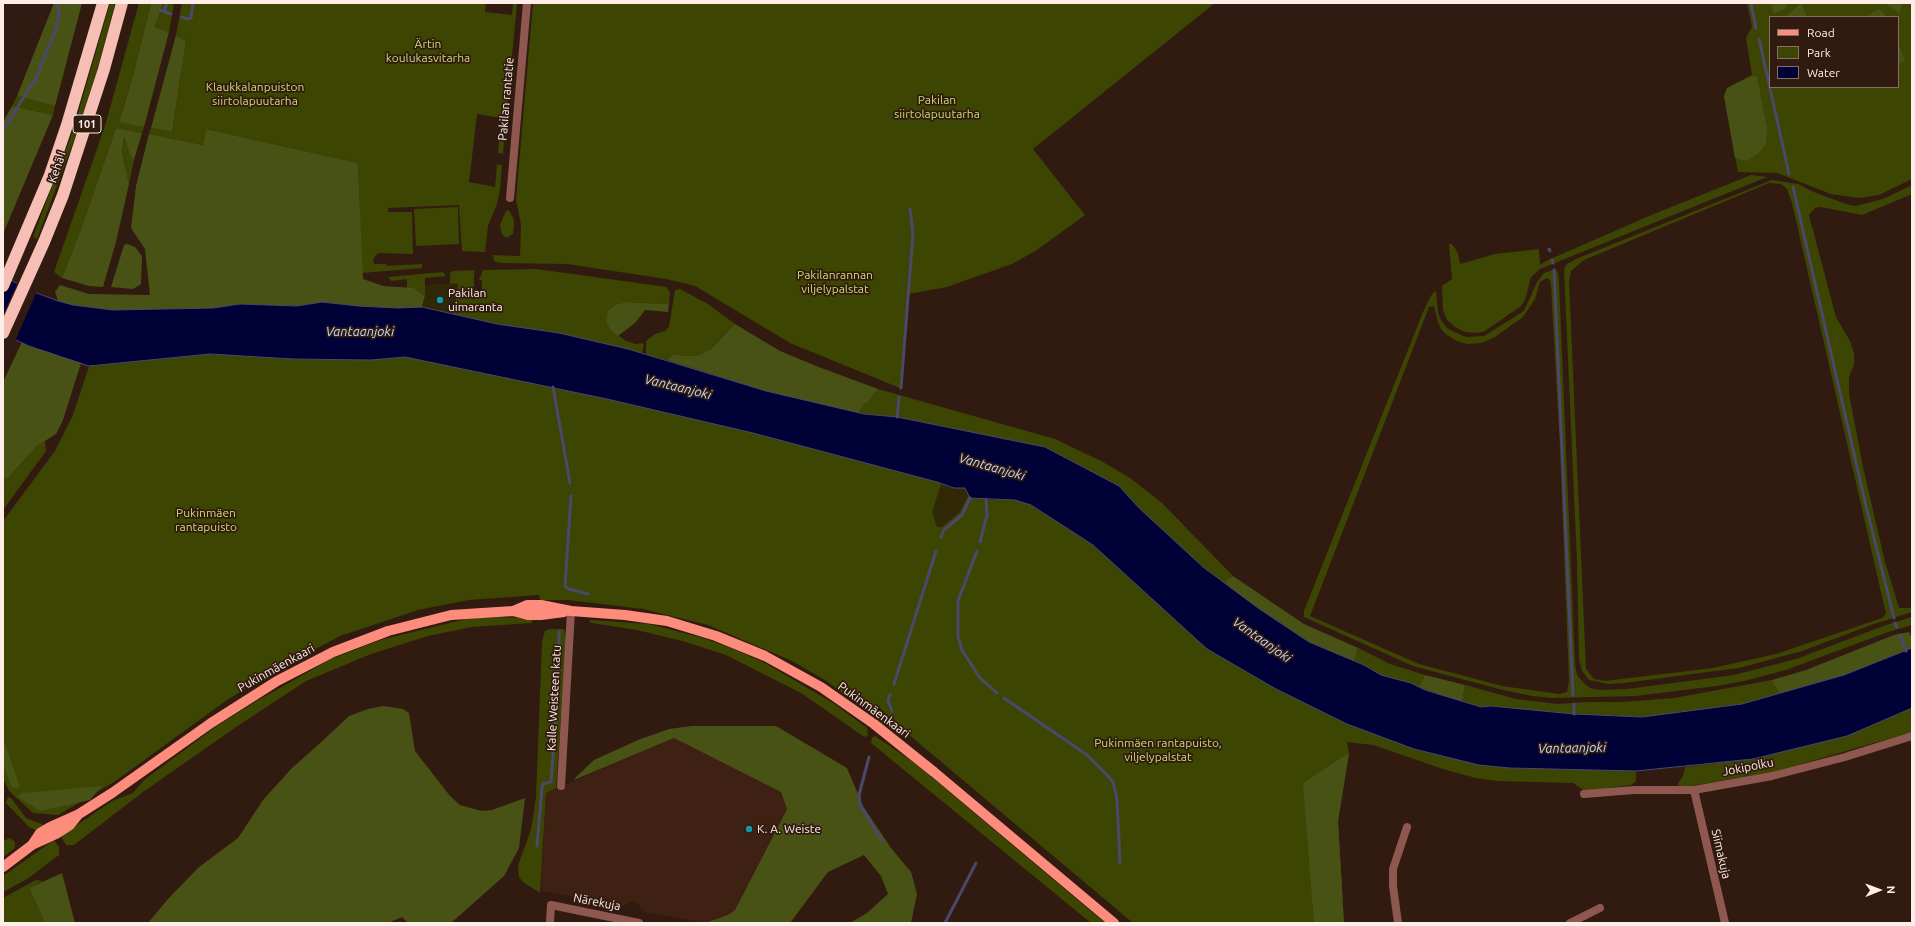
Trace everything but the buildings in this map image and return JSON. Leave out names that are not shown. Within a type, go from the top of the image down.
[{"type":"highway","name":"Kehä I","points":[[3,286],[26,234],[67,126],[103,3]]},
{"type":"highway","name":"Kehä I","points":[[3,333],[44,242],[84,134],[122,3]]},
{"type":"main road","name":"Pukinmäenkaari","points":[[3,867],[32,845],[40,833],[80,814],[247,699],[295,670],[361,640],[416,623],[451,615],[513,611],[527,605],[541,605],[571,611],[625,615],[667,622],[691,628],[738,644],[795,672],[874,724],[934,772],[1114,923]]},
{"type":"street","name":"Pakilan rantatie","points":[[510,198],[527,3]]},
{"type":"street","name":"Kalle Weisteen katu","points":[[561,786],[571,611]]},
{"type":"street","name":"Jokipolku","points":[[1584,794],[1634,790],[1694,790],[1772,776],[1845,757],[1912,736]]},
{"type":"street","name":"Siimakuja","points":[[1694,790],[1724,923]]},
{"type":"street","points":[[1398,923],[1393,886],[1393,869],[1407,827]]},
{"type":"street","name":"Närekuja","points":[[550,923],[551,905],[639,923]]},
{"type":"street","points":[[1570,923],[1600,908]]},
{"type":"shaded area","points":[[674,738],[781,792],[787,808],[735,910],[728,915],[705,923],[645,912],[637,903],[632,901],[624,906],[541,891],[546,793]]},
{"type":"green space","points":[[54,3],[82,3],[55,106],[17,96]]},
{"type":"green space","points":[[110,3],[115,3],[98,67],[77,132],[37,239],[33,237],[73,131]]},
{"type":"green space","points":[[139,3],[151,3],[133,75],[119,121],[144,127],[142,133],[116,128],[81,229],[62,278],[54,272],[105,126]]},
{"type":"green space","points":[[151,3],[163,3],[155,27],[169,32],[144,127],[119,122],[133,75]]},
{"type":"green space","points":[[163,3],[174,3],[169,32],[155,27]]},
{"type":"green space","points":[[182,3],[486,3],[485,12],[512,15],[513,3],[517,3],[503,154],[498,153],[501,118],[477,114],[469,182],[495,187],[497,164],[502,165],[500,189],[497,204],[488,226],[485,252],[462,251],[459,205],[388,208],[388,212],[412,212],[413,254],[378,253],[373,259],[374,264],[386,264],[386,266],[422,264],[422,268],[362,273],[358,163],[206,129],[203,145],[149,134],[151,128],[172,132],[186,41],[176,35]]},
{"type":"green space","name":"Pakilan siirtolapuutarha","points":[[533,3],[1215,3],[1033,149],[1085,215],[1037,250],[1012,264],[947,287],[908,294],[900,388],[790,343],[695,286],[666,279],[567,264],[501,263],[494,261],[493,255],[520,256],[521,225],[516,199]]},
{"type":"green space","points":[[1747,3],[1912,3],[1912,179],[1879,195],[1859,198],[1831,194],[1777,173],[1738,172],[1724,96],[1727,88],[1752,75],[1746,38],[1752,27]]},
{"type":"green space","points":[[1771,3],[1788,3],[1784,9],[1774,14]]},
{"type":"green space","points":[[1801,3],[1807,16],[1788,16]]},
{"type":"green space","points":[[1887,3],[1902,3],[1900,13],[1888,6]]},
{"type":"green space","points":[[1879,9],[1886,16],[1868,16]]},
{"type":"green space","points":[[176,35],[186,41],[172,132],[151,128]]},
{"type":"green space","points":[[1899,45],[1905,61],[1899,64]]},
{"type":"green space","points":[[1752,76],[1757,77],[1767,128],[1766,144],[1759,153],[1747,161],[1735,158],[1724,96],[1727,88]]},
{"type":"green space","points":[[17,96],[55,106],[53,115],[12,106]]},
{"type":"green space","points":[[12,106],[53,115],[3,234],[3,122]]},
{"type":"green space","points":[[116,128],[142,133],[134,160],[130,156],[125,138],[124,139],[122,153],[129,184],[116,242],[103,287],[89,286],[62,278],[81,229]]},
{"type":"green space","points":[[206,129],[358,163],[363,279],[383,286],[414,288],[425,296],[422,307],[398,308],[358,306],[322,302],[297,306],[240,304],[213,308],[113,310],[73,305],[58,301],[55,292],[60,285],[89,294],[150,295],[145,249],[131,228],[136,186],[149,134],[203,145]]},
{"type":"green space","points":[[125,137],[130,156],[134,160],[129,184],[122,153]]},
{"type":"green space","points":[[1751,175],[1767,177],[1540,269],[1531,277],[1525,300],[1521,306],[1485,331],[1477,333],[1465,332],[1455,327],[1447,320],[1443,310],[1442,286],[1452,279],[1449,244],[1452,244],[1458,253],[1460,264],[1495,254],[1539,249],[1540,265],[1649,216]]},
{"type":"green space","points":[[1772,180],[1798,184],[1816,193],[1849,205],[1856,206],[1883,199],[1912,185],[1912,194],[1862,215],[1821,207],[1815,208],[1809,215],[1836,317],[1850,341],[1854,353],[1854,365],[1849,377],[1849,394],[1863,467],[1885,562],[1899,608],[1912,608],[1912,612],[1871,625],[1802,651],[1739,668],[1624,683],[1609,684],[1589,680],[1582,671],[1579,659],[1577,562],[1564,269],[1567,264],[1576,259]],"holes":[[[1769,183],[1781,184],[1787,189],[1792,203],[1886,614],[1882,618],[1776,654],[1713,668],[1605,681],[1594,679],[1586,669],[1569,281],[1571,271],[1584,260]]]},
{"type":"green space","points":[[458,207],[459,244],[416,246],[414,209]]},
{"type":"green space","points":[[509,210],[514,220],[514,227],[513,234],[507,238],[502,235],[500,225],[506,211]]},
{"type":"green space","points":[[127,244],[135,247],[142,256],[141,284],[133,289],[111,287],[124,245]]},
{"type":"green space","points":[[536,269],[667,287],[670,293],[669,302],[666,304],[627,302],[611,330],[626,341],[636,344],[642,343],[644,345],[642,353],[559,333],[497,324],[453,314],[458,285],[450,284],[450,273],[453,271],[474,270],[474,291],[482,291],[482,280],[479,280],[483,270]]},
{"type":"green space","points":[[1555,269],[1558,272],[1559,282],[1575,664],[1577,675],[1584,683],[1590,688],[1599,690],[1627,689],[1734,675],[1796,659],[1886,625],[1912,617],[1912,625],[1888,632],[1786,670],[1744,681],[1635,696],[1552,698],[1532,696],[1499,689],[1413,666],[1304,617],[1304,611],[1423,312],[1432,294],[1436,291],[1438,313],[1442,322],[1448,329],[1466,337],[1484,336],[1524,311],[1537,282],[1544,273]],"holes":[[[1547,278],[1550,280],[1560,447],[1569,681],[1567,692],[1559,694],[1502,686],[1419,664],[1310,616],[1429,307],[1434,306],[1441,329],[1447,335],[1457,341],[1467,344],[1482,343],[1495,337],[1523,317],[1535,299],[1540,282]]]},
{"type":"green space","points":[[443,272],[446,276],[425,278],[425,296],[414,288],[407,288],[407,279],[391,281],[388,277]]},
{"type":"green space","points":[[680,289],[708,304],[735,324],[711,349],[699,355],[686,356],[674,354],[667,360],[646,355],[646,341],[655,334],[665,331],[669,327],[675,290]]},
{"type":"green space","points":[[627,302],[666,304],[669,302],[668,312],[645,310],[635,323],[618,336],[611,330],[606,322],[608,311],[615,305]]},
{"type":"green space","points":[[735,324],[780,351],[878,389],[870,400],[864,404],[859,413],[766,391],[667,360],[674,354],[686,356],[699,355],[711,349]]},
{"type":"green space","points":[[22,342],[81,363],[63,420],[56,434],[37,446],[8,478],[3,479],[3,382]]},
{"type":"green space","name":"Pukinmäen rantapuisto","points":[[210,354],[293,359],[371,360],[405,357],[607,399],[753,433],[937,482],[986,500],[1015,500],[1031,505],[1093,545],[1150,595],[1276,689],[1347,724],[1414,749],[1479,765],[1510,768],[1636,771],[1636,781],[1631,785],[1585,791],[1573,783],[1497,781],[1476,778],[1443,769],[1373,745],[1347,742],[1349,753],[1338,821],[1344,923],[1133,923],[895,723],[878,706],[870,713],[825,680],[792,661],[708,625],[643,609],[568,600],[540,600],[539,595],[469,600],[418,610],[340,636],[272,672],[227,700],[114,782],[58,815],[33,813],[9,791],[3,778],[3,521],[55,451],[73,415],[89,366]]},
{"type":"green space","points":[[878,389],[1055,439],[1103,462],[1130,478],[1161,502],[1233,576],[1226,580],[1225,584],[1203,567],[1139,508],[1119,486],[1045,447],[897,417],[859,413],[864,404],[870,400]]},
{"type":"green space","points":[[45,441],[46,451],[3,510],[3,479],[8,478],[37,446]]},
{"type":"green space","points":[[1233,576],[1304,624],[1358,648],[1354,661],[1309,642],[1258,608],[1225,584],[1226,580]]},
{"type":"green space","points":[[487,617],[530,618],[533,620],[531,623],[472,627],[428,636],[371,654],[306,681],[239,725],[143,792],[74,845],[66,845],[61,836],[112,801],[133,793],[144,780],[214,728],[255,702],[331,659],[384,639],[466,619]]},
{"type":"green space","points":[[590,620],[649,624],[703,638],[731,648],[765,663],[833,703],[867,728],[868,735],[866,737],[863,736],[801,693],[726,655],[686,642],[637,630],[592,623],[589,622]]},
{"type":"green space","points":[[550,629],[563,629],[565,631],[566,639],[556,788],[546,793],[540,893],[523,882],[519,877],[518,865],[530,833],[536,797],[542,642],[545,631]]},
{"type":"green space","points":[[1909,632],[1912,638],[1912,648],[1844,675],[1780,693],[1772,680],[1806,670],[1894,635]]},
{"type":"green space","points":[[1358,648],[1390,664],[1425,675],[1419,687],[1381,675],[1354,661]]},
{"type":"green space","points":[[1425,675],[1465,685],[1462,702],[1419,687]]},
{"type":"green space","points":[[1772,680],[1780,693],[1742,704],[1642,717],[1574,714],[1491,706],[1481,707],[1462,702],[1465,685],[1516,699],[1557,704],[1623,702],[1674,698]]},
{"type":"green space","points":[[383,706],[403,709],[409,713],[415,751],[450,796],[460,805],[482,811],[492,810],[525,798],[519,848],[504,876],[451,923],[408,923],[402,917],[388,923],[148,923],[168,899],[199,867],[238,838],[263,800],[292,768],[349,716],[368,709]]},
{"type":"green space","points":[[1912,708],[1912,732],[1777,771],[1685,787],[1677,785],[1683,776],[1685,767],[1753,759],[1847,736]]},
{"type":"green space","points":[[692,726],[776,726],[847,768],[863,806],[891,848],[911,872],[917,894],[911,923],[850,923],[867,913],[888,894],[881,876],[864,855],[828,872],[790,923],[705,923],[728,915],[735,910],[787,809],[781,792],[674,738],[574,780],[594,760],[638,740],[669,729]]},
{"type":"green space","points":[[875,736],[916,764],[1105,923],[1091,923],[871,743],[872,738]]},
{"type":"green space","points":[[3,738],[20,787],[12,788],[3,764]]},
{"type":"green space","points":[[1349,753],[1338,821],[1344,923],[1314,923],[1303,783]]},
{"type":"green space","points":[[102,786],[90,800],[40,811],[18,797],[22,793]]},
{"type":"green space","points":[[8,797],[11,798],[26,818],[44,825],[38,831],[29,827],[6,803]]},
{"type":"green space","points":[[10,838],[15,842],[15,848],[3,857],[3,841]]},
{"type":"green space","points":[[54,840],[59,847],[59,855],[27,879],[3,892],[3,876]]},
{"type":"green space","points":[[62,873],[75,923],[45,923],[29,888]]},
{"type":"green space","points":[[36,880],[43,881],[29,888],[45,923],[3,923],[3,898]]},
{"type":"sand","name":"Pakilan uimaranta","points":[[448,283],[458,284],[453,314],[422,307],[425,296],[425,285]]},
{"type":"sand","points":[[941,484],[954,488],[965,488],[968,496],[960,512],[942,527],[937,527],[932,512]]},
{"type":"water","name":"Vantaanjoki","points":[[3,276],[31,291],[58,301],[73,305],[113,310],[213,308],[240,304],[297,306],[322,302],[398,308],[422,307],[497,324],[559,333],[628,349],[766,391],[864,414],[897,417],[1045,447],[1119,486],[1139,508],[1203,567],[1258,608],[1309,642],[1364,665],[1381,675],[1411,683],[1425,690],[1481,707],[1491,706],[1574,714],[1642,717],[1742,704],[1844,675],[1912,648],[1912,708],[1847,736],[1753,759],[1636,771],[1510,768],[1479,765],[1414,749],[1347,724],[1276,689],[1207,649],[1093,545],[1031,505],[1015,500],[970,498],[965,488],[954,488],[937,482],[753,433],[607,399],[405,357],[371,360],[293,359],[210,354],[89,366],[29,346],[3,334]]},
{"type":"pier","points":[[18,282],[37,291],[15,341],[3,336],[3,315]]},
{"type":"waterway","points":[[3,130],[36,78],[56,29],[59,14],[57,3]]},
{"type":"waterway","points":[[164,11],[167,3]]},
{"type":"waterway","points":[[182,17],[187,19],[191,18],[193,3]]},
{"type":"waterway","points":[[1751,3],[1756,28]]},
{"type":"waterway","points":[[160,10],[171,14]]},
{"type":"waterway","points":[[1759,39],[1769,84]]},
{"type":"waterway","points":[[1770,88],[1789,174]]},
{"type":"waterway","points":[[1793,187],[1866,506],[1894,618]]},
{"type":"waterway","points":[[901,388],[913,234],[910,209]]},
{"type":"waterway","points":[[1554,270],[1573,695]]},
{"type":"waterway","points":[[553,387],[570,483]]},
{"type":"waterway","points":[[897,417],[899,397]]},
{"type":"waterway","points":[[571,496],[565,586],[569,589],[588,594]]},
{"type":"waterway","points":[[941,537],[944,530],[962,515],[970,498]]},
{"type":"waterway","points":[[980,542],[987,515],[986,500]]},
{"type":"waterway","points":[[894,684],[936,551]]},
{"type":"waterway","points":[[977,551],[958,601],[958,637],[962,650],[980,678],[997,693]]},
{"type":"waterway","points":[[1895,623],[1897,627]]},
{"type":"waterway","points":[[537,846],[542,787],[543,784],[551,782],[559,676],[559,632]]},
{"type":"waterway","points":[[1900,635],[1906,651]]},
{"type":"waterway","points":[[890,695],[888,701],[892,711]]},
{"type":"waterway","points":[[1004,698],[1087,755],[1113,782],[1117,799],[1120,863]]},
{"type":"waterway","points":[[1574,704],[1574,714]]},
{"type":"waterway","points":[[869,757],[859,795],[860,805],[882,841]]},
{"type":"waterway","points":[[945,923],[976,863]]},
{"type":"place","name":"Pakilan uimaranta","points":[[440,300]]},
{"type":"place","name":"K. A. Weiste","points":[[749,829]]},
{"type":"park label","name":"Ärtin koulukasvitarha","points":[[428,51]]},
{"type":"park label","name":"Klaukkalanpuiston siirtolapuutarha","points":[[255,94]]},
{"type":"park label","name":"Pakilanrannan viljelypalstat","points":[[835,282]]},
{"type":"park label","name":"Pukinmäen rantapuisto, viljelypalstat","points":[[1158,750]]}]
